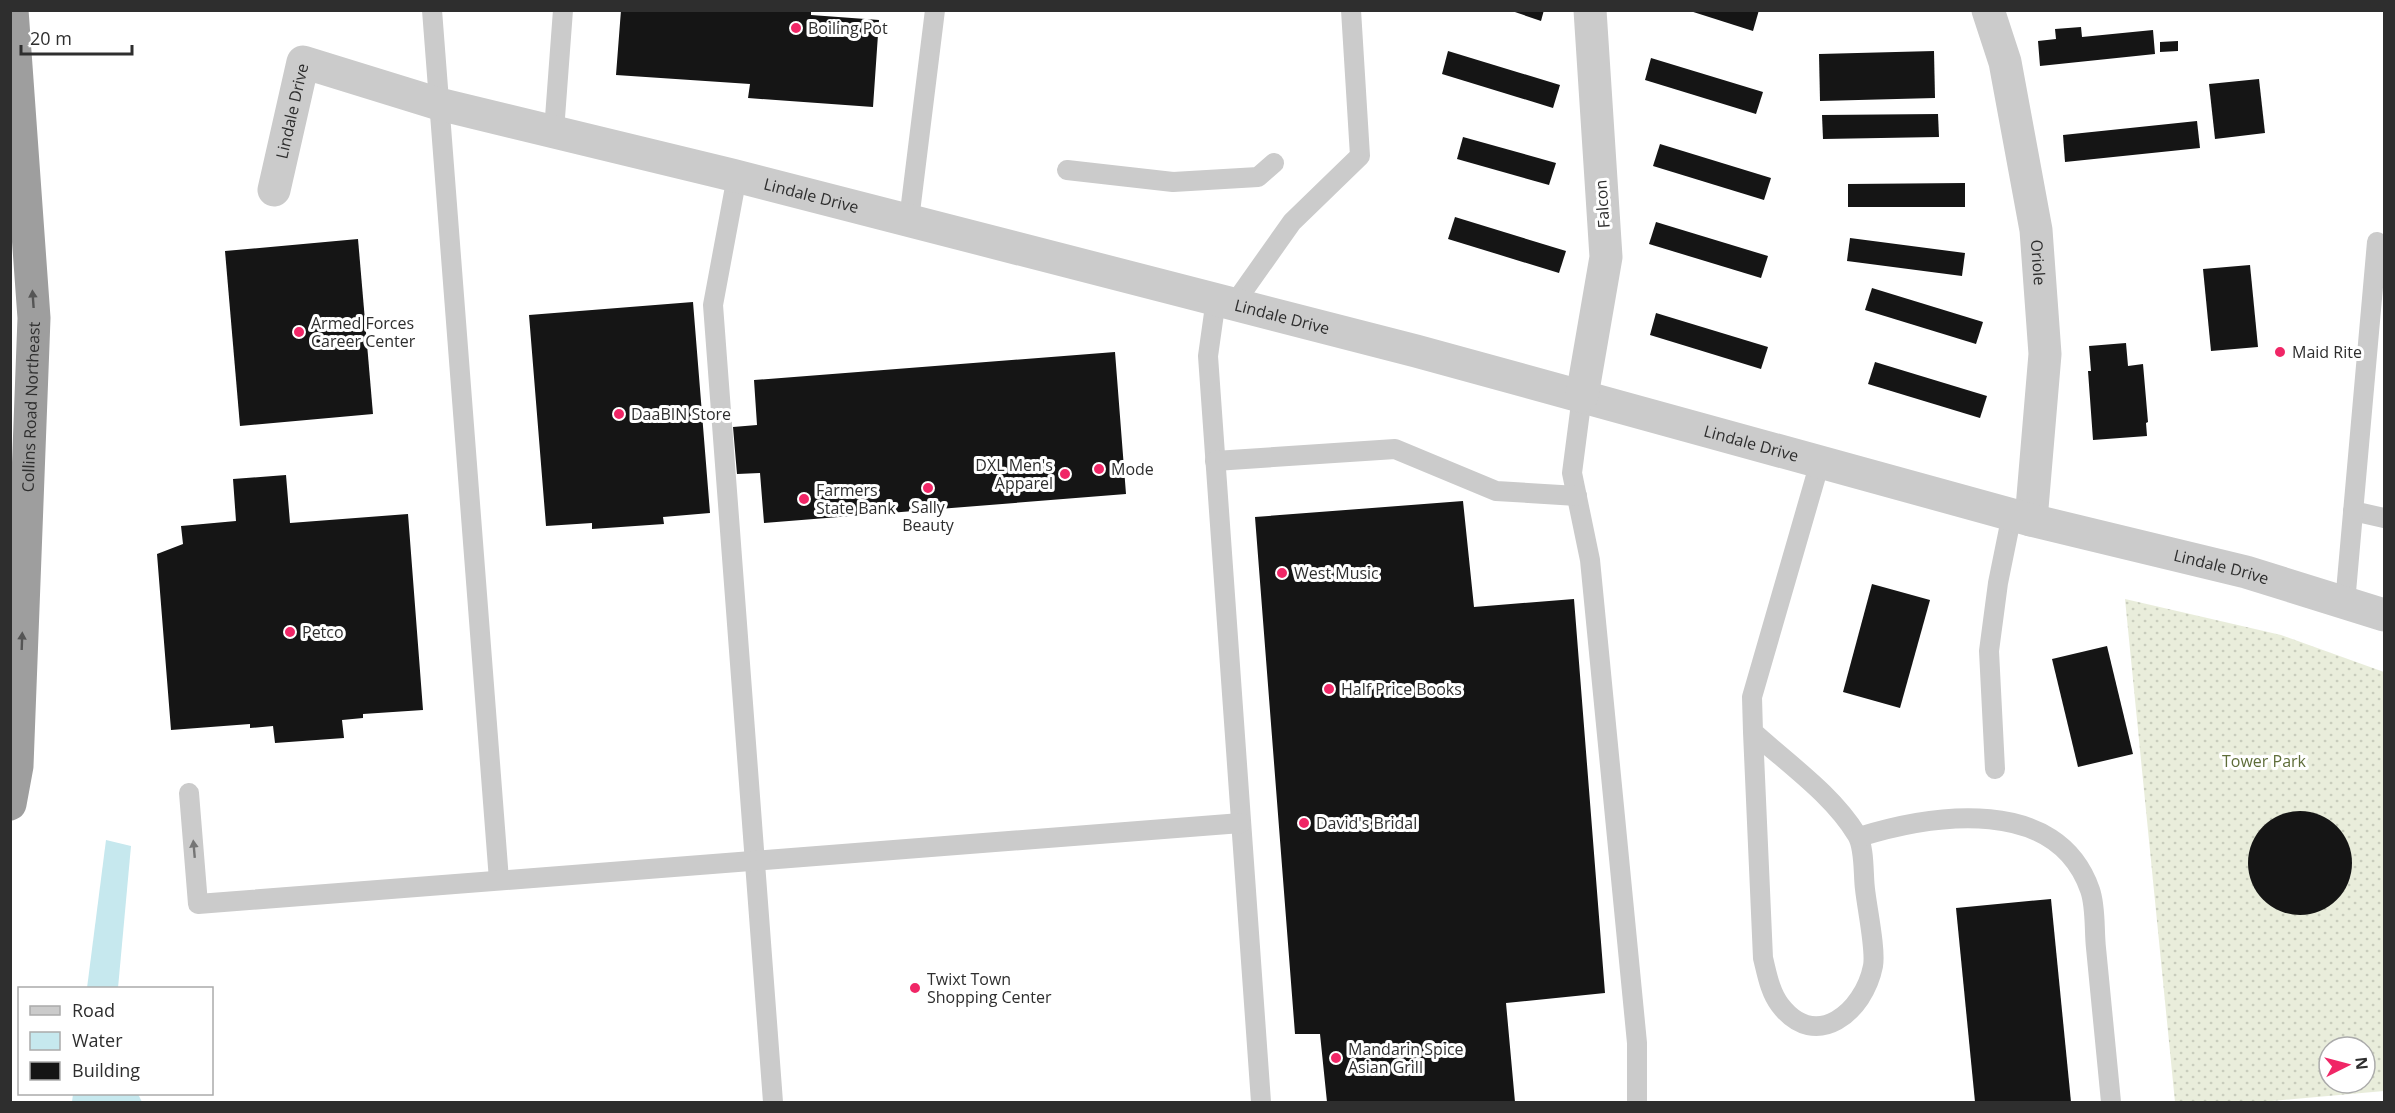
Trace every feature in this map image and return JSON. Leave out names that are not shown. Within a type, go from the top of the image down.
[{"type":"highway","name":"Collins Road Northeast","points":[[10,804],[17,766],[34,318],[12,10]]},
{"type":"street","name":"Falcon","points":[[1582,396],[1606,257],[1590,10]]},
{"type":"street","name":"Oriole","points":[[1988,10],[2005,62],[2036,230],[2044,354],[2021,517]]},
{"type":"street","name":"Lindale Drive","points":[[274,190],[303,62],[439,104],[737,176],[1225,301],[1582,396],[2021,517],[2246,572],[2385,615]]},
{"type":"lane","points":[[432,10],[499,880]]},
{"type":"lane","points":[[554,132],[563,10]]},
{"type":"lane","points":[[909,220],[935,10]]},
{"type":"lane","points":[[1261,1102],[1208,356],[1225,301],[1292,222],[1360,156],[1351,10]]},
{"type":"lane","points":[[1067,170],[1173,182],[1258,177],[1274,163]]},
{"type":"lane","points":[[737,176],[713,305],[773,1102]]},
{"type":"lane","points":[[2345,603],[2377,242]]},
{"type":"lane","points":[[1582,396],[1572,473],[1591,572],[1637,1043],[1637,1102]]},
{"type":"lane","points":[[1215,461],[1395,450],[1496,491],[1577,496]]},
{"type":"lane","points":[[1754,732],[1835,806],[1858,837],[1874,965],[1863,995],[1847,1017],[1825,1026],[1801,1022],[1780,1005],[1768,983],[1763,958],[1752,697],[1820,462]]},
{"type":"lane","points":[[2353,511],[2385,518]]},
{"type":"lane","points":[[1995,769],[1989,651],[1998,583],[2021,517]]},
{"type":"lane","points":[[189,793],[198,904],[1241,824]]},
{"type":"lane","points":[[1858,837],[1894,826],[1955,819],[2004,820],[2038,831],[2069,850],[2090,890],[2111,1102]]},
{"type":"green space","name":"Tower Park","points":[[2125,599],[2281,635],[2384,672],[2384,1091],[2377,1092],[2377,1035],[2317,1035],[2317,1095],[2339,1095],[2261,1102],[2175,1102]]},
{"type":"water","points":[[106,840],[131,846],[118,987],[87,987]]},
{"type":"water","points":[[73,1095],[138,1095],[142,1102],[72,1102]]},
{"type":"building","points":[[621,10],[811,10],[811,15],[879,20],[873,107],[748,98],[750,84],[616,75]]},
{"type":"building","points":[[1509,10],[1544,10],[1541,21]]},
{"type":"building","points":[[1687,10],[1759,10],[1753,31]]},
{"type":"building","points":[[2081,27],[2082,37],[2153,30],[2155,54],[2040,66],[2038,41],[2056,39],[2055,29]]},
{"type":"building","points":[[2178,41],[2178,51],[2160,52],[2160,42]]},
{"type":"building","points":[[1448,51],[1560,85],[1553,108],[1442,74]]},
{"type":"building","points":[[1934,51],[1935,98],[1820,101],[1819,54]]},
{"type":"building","points":[[1651,58],[1763,92],[1756,114],[1645,80]]},
{"type":"building","points":[[2259,79],[2265,133],[2215,139],[2209,84]]},
{"type":"building","points":[[1938,114],[1939,137],[1823,139],[1822,115]]},
{"type":"building","points":[[2197,121],[2200,148],[2065,162],[2063,135]]},
{"type":"building","points":[[1463,137],[1556,163],[1549,185],[1457,159]]},
{"type":"building","points":[[1660,144],[1771,178],[1764,200],[1653,166]]},
{"type":"building","points":[[1965,183],[1965,207],[1848,207],[1848,184]]},
{"type":"building","points":[[1455,217],[1566,251],[1559,273],[1448,239]]},
{"type":"building","points":[[1656,222],[1768,256],[1761,278],[1649,244]]},
{"type":"building","points":[[1850,238],[1965,253],[1962,276],[1847,261]]},
{"type":"building","name":"Armed Forces Career Center","points":[[358,239],[373,414],[240,426],[225,251]]},
{"type":"building","points":[[2250,265],[2258,347],[2211,351],[2203,269]]},
{"type":"building","points":[[1872,288],[1983,322],[1976,344],[1865,310]]},
{"type":"building","name":"DaaBIN Store","points":[[693,302],[710,513],[663,517],[664,524],[592,529],[592,523],[546,526],[529,315]]},
{"type":"building","points":[[1656,313],[1768,347],[1761,369],[1650,335]]},
{"type":"building","points":[[2126,343],[2128,366],[2143,364],[2147,436],[2093,440],[2088,371],[2091,371],[2089,346]]},
{"type":"building","points":[[1115,352],[1126,494],[764,523],[760,473],[737,474],[733,427],[757,425],[754,380]]},
{"type":"building","points":[[1875,362],[1987,396],[1980,418],[1868,384]]},
{"type":"building","name":"Petco","points":[[286,475],[290,523],[408,514],[423,710],[363,714],[363,718],[342,720],[344,738],[275,743],[273,726],[250,728],[250,724],[171,730],[157,554],[183,544],[181,526],[236,521],[233,479]]},
{"type":"building","points":[[1463,501],[1474,607],[1574,599],[1605,993],[1506,1003],[1515,1102],[1327,1102],[1320,1034],[1295,1034],[1255,517]]},
{"type":"building","points":[[1872,584],[1930,600],[1900,708],[1843,692]]},
{"type":"building","points":[[2107,646],[2133,754],[2078,767],[2052,659]]},
{"type":"building","points":[[2300,811],[2320,815],[2337,826],[2348,843],[2352,863],[2348,883],[2337,900],[2320,911],[2300,915],[2280,911],[2263,900],[2252,883],[2248,863],[2252,843],[2263,826],[2280,815]]},
{"type":"building","points":[[2051,899],[2071,1102],[1975,1102],[1956,908]]},
{"type":"place","name":"Boiling Pot","points":[[796,28]]},
{"type":"place","name":"Armed Forces Career Center","points":[[299,332]]},
{"type":"place","name":"Maid Rite","points":[[2280,352]]},
{"type":"place","name":"DaaBIN Store","points":[[619,414]]},
{"type":"place","name":"Mode","points":[[1099,469]]},
{"type":"place","name":"DXL Men's Apparel","points":[[1065,474]]},
{"type":"place","name":"Sally Beauty","points":[[928,488]]},
{"type":"place","name":"Farmers State Bank","points":[[804,499]]},
{"type":"place","name":"West Music","points":[[1282,573]]},
{"type":"place","name":"Petco","points":[[290,632]]},
{"type":"place","name":"Half Price Books","points":[[1329,689]]},
{"type":"place","name":"David's Bridal","points":[[1304,823]]},
{"type":"place","name":"Twixt Town Shopping Center","points":[[915,988]]},
{"type":"place","name":"Mandarin Spice Asian Grill","points":[[1336,1058]]}]
